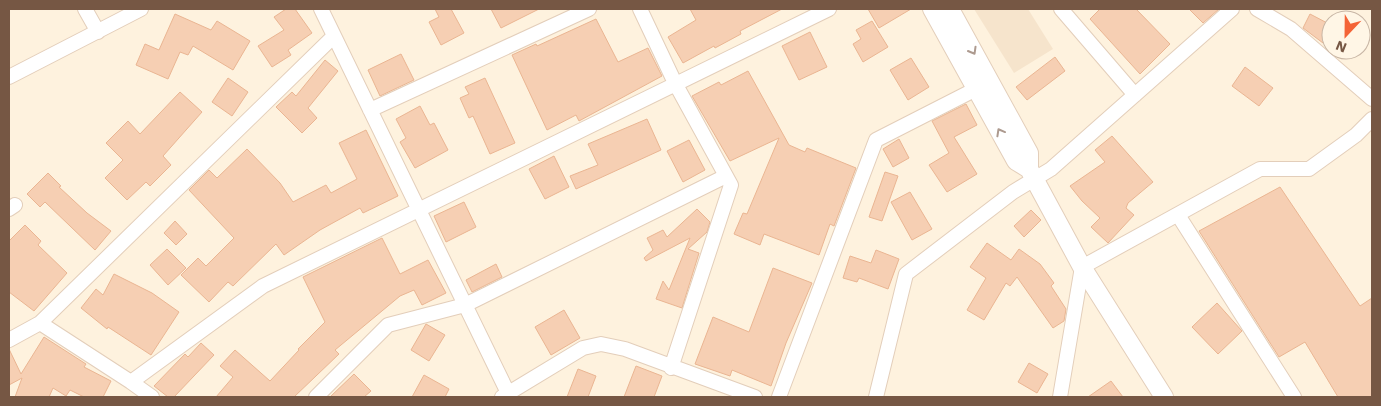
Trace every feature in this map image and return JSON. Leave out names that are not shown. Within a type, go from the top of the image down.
[{"type":"street","points":[[85,9],[98,32]]},
{"type":"street","points":[[9,76],[141,9]]},
{"type":"street","points":[[321,9],[465,305],[505,395],[583,348],[601,344],[625,350],[755,397]]},
{"type":"street","points":[[370,110],[589,9]]},
{"type":"street","points":[[640,9],[675,83],[731,186],[671,368]]},
{"type":"street","points":[[131,382],[263,286],[829,9]]},
{"type":"street","points":[[932,9],[1016,161],[1032,174]]},
{"type":"street","points":[[950,9],[1029,153],[1032,174],[1082,267],[1164,397]]},
{"type":"street","points":[[1061,9],[1135,95]]},
{"type":"street","points":[[876,397],[906,274],[1013,192],[1032,174],[1051,169],[1232,9]]},
{"type":"street","points":[[1257,9],[1291,29],[1372,100]]},
{"type":"street","points":[[9,340],[40,324],[334,36]]},
{"type":"street","points":[[779,397],[876,140],[976,89]]},
{"type":"street","points":[[1082,267],[1260,169],[1309,169],[1356,135],[1372,119]]},
{"type":"street","points":[[316,397],[388,325],[465,305],[726,176]]},
{"type":"street","points":[[1178,215],[1294,397]]},
{"type":"street","points":[[1060,397],[1082,267]]},
{"type":"street","points":[[40,324],[152,397]]},
{"type":"shaded area","points":[[974,9],[1028,9],[1053,49],[1014,73]]},
{"type":"building","points":[[286,9],[295,9],[312,33],[288,50],[291,55],[272,67],[258,46],[284,30],[274,17]]},
{"type":"building","points":[[435,9],[451,9],[464,33],[441,45],[429,22],[439,17]]},
{"type":"building","points":[[491,9],[539,9],[501,28]]},
{"type":"building","points":[[690,9],[782,9],[740,31],[741,34],[683,63],[668,37],[696,20]]},
{"type":"building","points":[[868,9],[911,9],[879,28]]},
{"type":"building","points":[[1100,9],[1136,9],[1170,44],[1140,74],[1090,19]]},
{"type":"building","points":[[1189,9],[1219,9],[1203,23]]},
{"type":"building","points":[[175,14],[211,30],[217,21],[250,41],[233,70],[193,46],[188,55],[180,52],[168,79],[136,65],[145,44],[159,50]]},
{"type":"building","points":[[1310,14],[1321,20],[1321,42],[1303,28]]},
{"type":"building","points":[[596,19],[618,62],[648,48],[662,76],[579,121],[576,115],[547,130],[512,55],[536,44],[537,46]]},
{"type":"building","points":[[872,21],[888,47],[863,62],[853,44],[861,39],[856,30]]},
{"type":"building","points":[[810,32],[827,67],[799,80],[782,46]]},
{"type":"building","points":[[401,54],[414,80],[380,96],[368,70]]},
{"type":"building","points":[[1055,57],[1065,71],[1027,100],[1016,87]]},
{"type":"building","points":[[911,58],[929,87],[908,100],[890,70]]},
{"type":"building","points":[[325,60],[338,71],[308,108],[317,118],[302,133],[276,107],[292,92],[296,96]]},
{"type":"building","points":[[1245,67],[1273,88],[1259,106],[1232,86]]},
{"type":"building","points":[[748,71],[789,145],[805,152],[807,148],[856,168],[834,226],[830,224],[819,255],[764,234],[760,245],[734,234],[743,213],[747,214],[779,138],[730,161],[692,96],[719,82],[721,85]]},
{"type":"building","points":[[228,78],[248,92],[232,116],[212,102]]},
{"type":"building","points":[[485,78],[515,143],[490,154],[473,116],[469,118],[460,98],[469,94],[465,87]]},
{"type":"building","points":[[180,92],[202,112],[163,156],[171,165],[150,186],[146,182],[127,200],[105,178],[123,160],[106,143],[128,121],[140,134]]},
{"type":"building","points":[[966,104],[977,125],[954,137],[977,174],[947,192],[929,165],[949,153],[932,121]]},
{"type":"building","points":[[420,106],[430,125],[434,123],[448,150],[415,168],[400,142],[406,138],[396,119]]},
{"type":"building","points":[[647,119],[661,150],[576,189],[570,176],[598,165],[588,144]]},
{"type":"building","points":[[366,130],[398,196],[363,213],[360,208],[320,230],[284,255],[276,244],[233,286],[228,282],[209,302],[181,275],[198,258],[206,266],[234,238],[189,190],[209,170],[217,178],[247,149],[280,183],[293,202],[326,185],[331,193],[357,179],[339,143]]},
{"type":"building","points":[[1112,136],[1153,182],[1128,203],[1126,208],[1134,215],[1108,243],[1091,227],[1100,218],[1082,201],[1070,186],[1105,162],[1095,150]]},
{"type":"building","points":[[899,139],[909,158],[893,167],[883,149]]},
{"type":"building","points":[[689,140],[705,170],[683,182],[667,151]]},
{"type":"building","points":[[554,156],[569,187],[545,199],[529,169]]},
{"type":"building","points":[[885,172],[898,176],[882,221],[869,217]]},
{"type":"building","points":[[48,173],[61,186],[59,187],[87,213],[111,231],[95,250],[45,202],[40,207],[27,194]]},
{"type":"building","points":[[1280,187],[1360,306],[1372,298],[1372,397],[1338,397],[1305,342],[1279,357],[1199,231]]},
{"type":"building","points":[[910,192],[932,229],[912,240],[891,202]]},
{"type":"building","points":[[464,202],[476,227],[446,242],[434,216]]},
{"type":"building","points":[[697,209],[710,222],[707,232],[688,249],[699,253],[682,308],[656,299],[663,281],[669,290],[690,238],[646,261],[644,258],[653,250],[647,238],[663,230],[667,237]]},
{"type":"building","points":[[1031,210],[1041,220],[1024,237],[1014,226]]},
{"type":"building","points":[[175,221],[187,234],[176,245],[164,233]]},
{"type":"building","points":[[25,225],[41,241],[38,245],[67,273],[34,311],[9,292],[9,241]]},
{"type":"building","points":[[382,238],[400,274],[428,260],[446,293],[422,305],[414,290],[400,296],[335,350],[339,354],[294,397],[216,397],[233,377],[220,366],[235,350],[270,381],[325,322],[303,277]]},
{"type":"building","points":[[987,243],[1011,260],[1019,249],[1040,264],[1054,283],[1051,286],[1066,309],[1064,321],[1053,328],[1017,277],[1010,286],[1006,283],[984,320],[967,310],[986,278],[970,267]]},
{"type":"building","points":[[167,249],[186,268],[168,285],[150,265]]},
{"type":"building","points":[[876,250],[899,259],[888,289],[859,278],[857,282],[843,278],[850,256],[871,263]]},
{"type":"building","points":[[496,264],[502,277],[472,292],[466,280]]},
{"type":"building","points":[[773,268],[812,283],[786,343],[771,386],[732,370],[730,376],[695,364],[713,317],[749,332]]},
{"type":"building","points":[[114,274],[152,293],[179,312],[151,355],[108,327],[107,329],[81,308],[96,289],[103,295]]},
{"type":"building","points":[[1217,303],[1242,331],[1218,354],[1192,327]]},
{"type":"building","points":[[564,310],[580,338],[551,355],[535,327]]},
{"type":"building","points":[[426,324],[445,335],[429,361],[411,350]]},
{"type":"building","points":[[44,337],[86,364],[84,367],[111,381],[103,397],[84,397],[70,390],[66,396],[53,388],[49,397],[15,397],[22,378],[9,385],[9,349],[21,374]]},
{"type":"building","points":[[201,343],[214,355],[174,397],[168,397],[154,386],[185,354],[188,357]]},
{"type":"building","points":[[1029,363],[1048,374],[1037,393],[1018,382]]},
{"type":"building","points":[[636,366],[662,376],[654,397],[624,397]]},
{"type":"building","points":[[578,369],[596,376],[588,397],[567,397]]},
{"type":"building","points":[[354,374],[371,391],[364,397],[330,397]]},
{"type":"building","points":[[424,375],[449,389],[445,397],[412,397]]},
{"type":"building","points":[[1111,381],[1123,397],[1088,397]]}]
